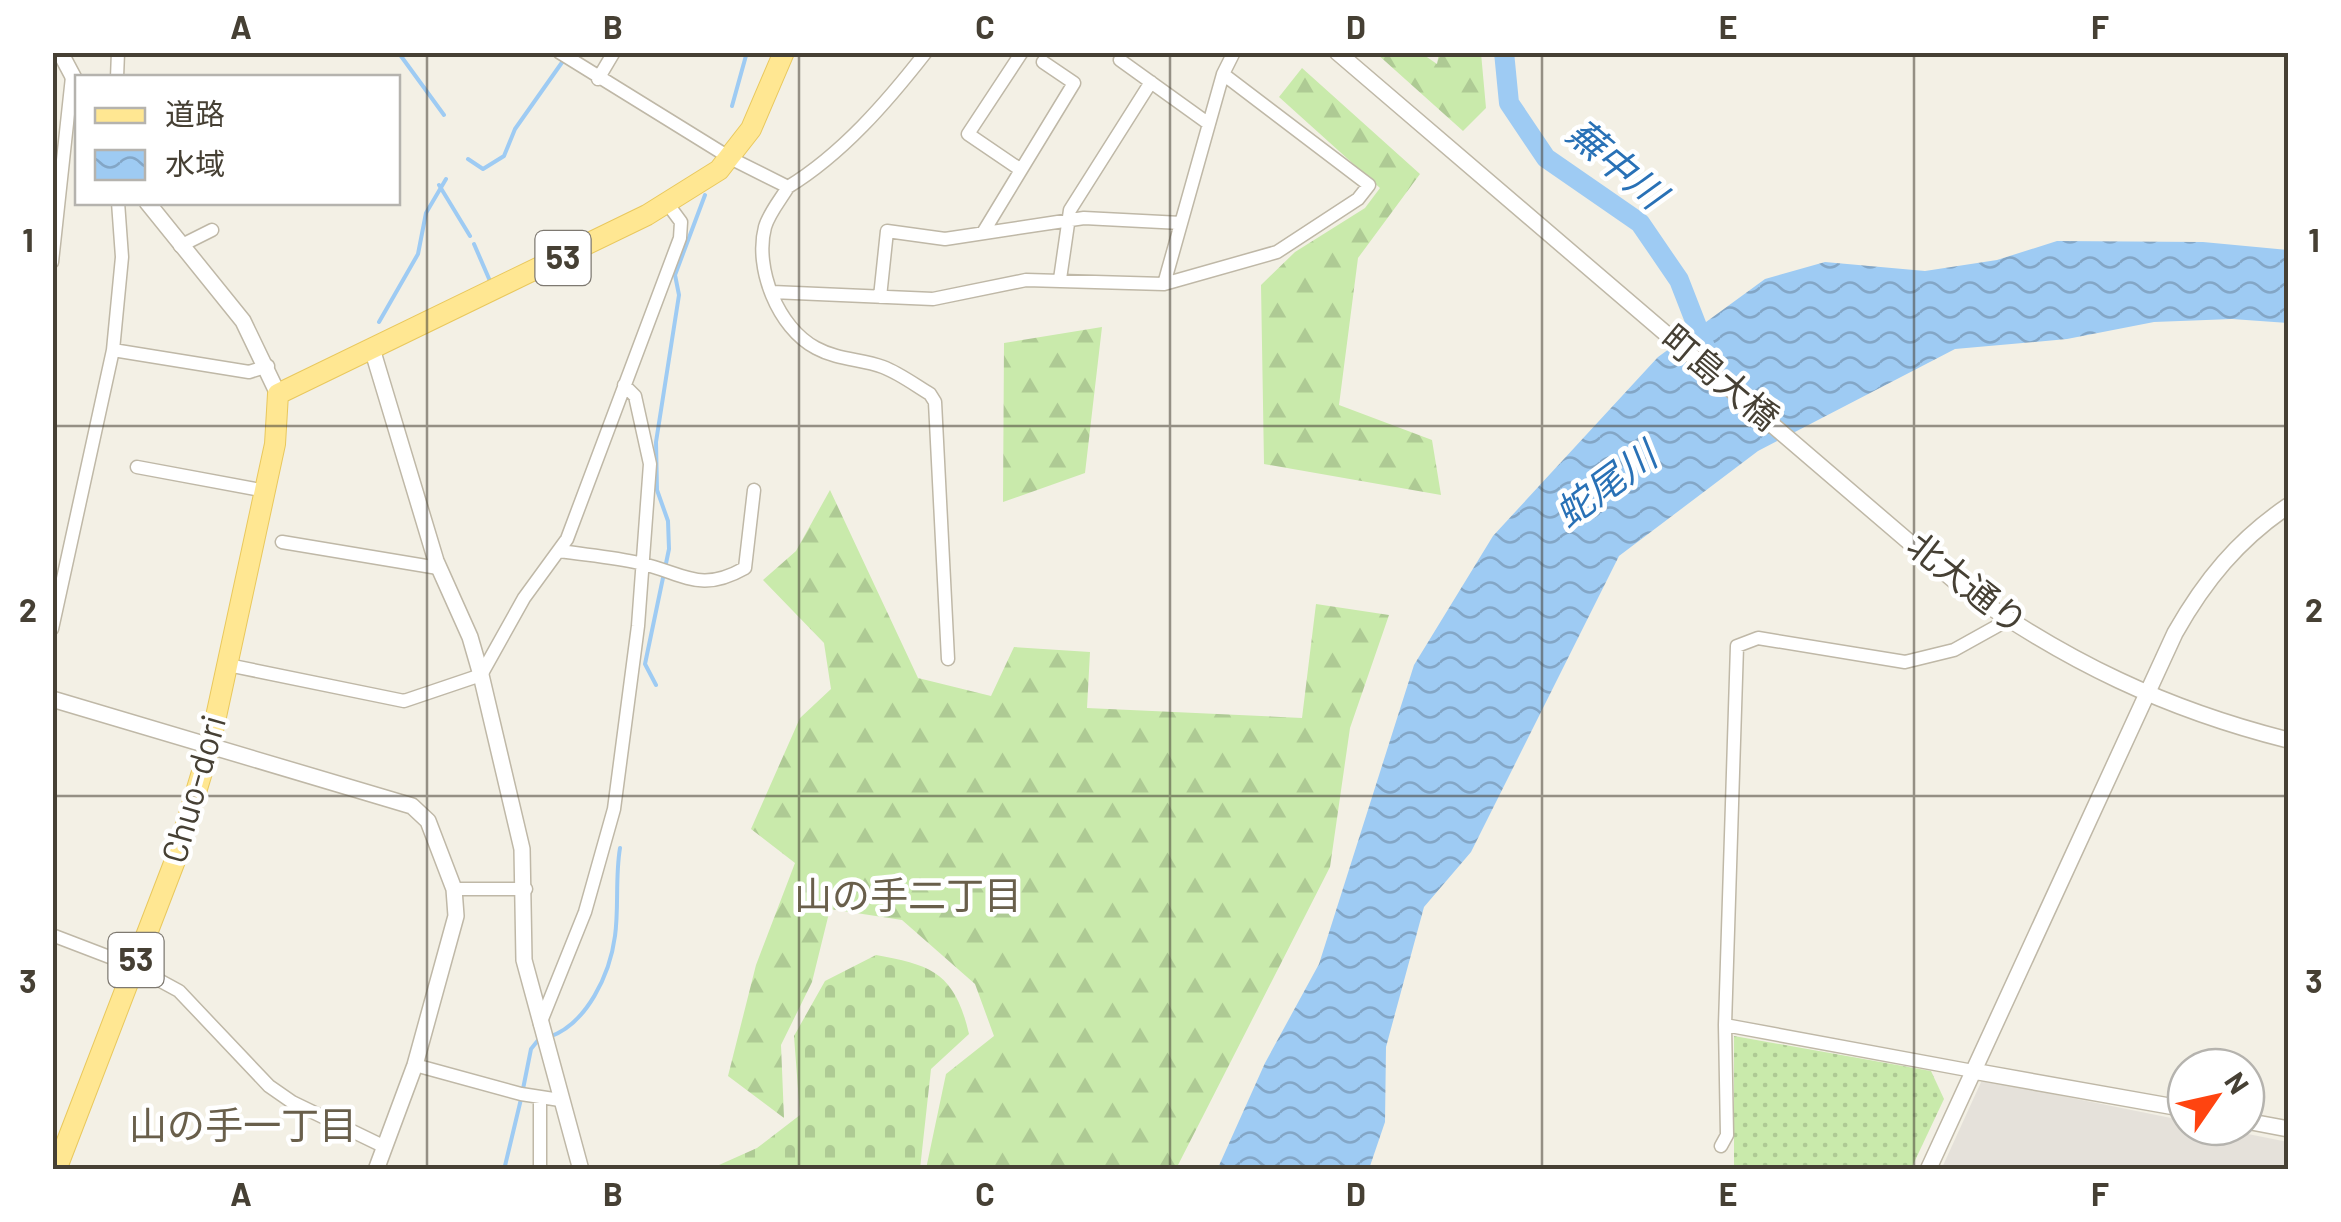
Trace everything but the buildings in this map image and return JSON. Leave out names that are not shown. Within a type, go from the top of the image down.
[{"type":"main road","name":"53","points":[[278,394],[374,352],[668,203],[732,159],[761,110],[784,52]]},
{"type":"main road","name":"Chuo-dori","points":[[56,1170],[176,858],[209,749],[266,491],[278,394]]},
{"type":"street","points":[[52,262],[75,82],[60,52]]},
{"type":"street","points":[[559,52],[732,159],[788,186]]},
{"type":"street","points":[[598,78],[614,52]]},
{"type":"street","points":[[926,52],[846,140],[815,170],[788,186],[766,224],[761,260],[772,292],[796,334],[814,347],[850,362],[882,366],[930,394],[935,402],[948,659]]},
{"type":"street","points":[[984,231],[1074,83],[1046,57],[1024,52],[968,134],[1021,170]]},
{"type":"street","points":[[1164,284],[1223,74],[1234,52]]},
{"type":"street","name":"町島大橋","points":[[1338,52],[1805,451]]},
{"type":"street","points":[[1120,60],[1208,124]]},
{"type":"street","points":[[772,292],[951,297],[986,285],[1060,279],[1164,284],[1277,252],[1358,199],[1369,185],[1223,74]]},
{"type":"street","points":[[1060,279],[1068,219],[1151,82]]},
{"type":"street","points":[[228,664],[404,701],[481,675],[524,598],[560,551],[680,238],[682,222],[668,203]]},
{"type":"street","points":[[52,630],[112,350],[122,257],[118,205]]},
{"type":"street","points":[[149,205],[236,311],[268,366],[278,394]]},
{"type":"street","points":[[880,297],[888,230],[945,240],[1068,219],[1181,223]]},
{"type":"street","points":[[180,246],[212,230]]},
{"type":"street","points":[[112,350],[249,372],[268,366]]},
{"type":"street","points":[[374,352],[438,568],[470,636],[481,675],[522,849],[526,889],[524,960],[581,1170]]},
{"type":"street","points":[[539,1026],[585,912],[614,810],[638,626],[650,464],[635,396],[624,385]]},
{"type":"street","name":"北大通り","points":[[1805,451],[1964,589],[2082,665],[2144,693],[2288,740]]},
{"type":"street","points":[[137,467],[266,491]]},
{"type":"street","points":[[560,551],[641,564],[696,582],[722,581],[745,568],[754,490]]},
{"type":"street","points":[[1928,1170],[2144,693],[2209,577],[2249,535],[2288,506]]},
{"type":"street","points":[[282,542],[438,568]]},
{"type":"street","points":[[1721,1146],[1727,1135],[1725,1026],[1737,646],[1758,638],[1904,662],[1954,650],[2008,620]]},
{"type":"street","points":[[52,699],[209,749],[412,806],[428,820],[454,889],[456,916],[415,1064],[376,1170]]},
{"type":"street","points":[[454,889],[526,889]]},
{"type":"street","points":[[52,935],[134,966],[197,1007],[269,1086],[323,1119],[385,1147]]},
{"type":"street","points":[[1725,1026],[2166,1106]]},
{"type":"street","points":[[415,1064],[560,1100]]},
{"type":"street","points":[[540,1098],[540,1170]]},
{"type":"shaded area","points":[[1982,1080],[2166,1117],[2166,1147],[2266,1147],[2266,1138],[2288,1142],[2288,1169],[1941,1170]]},
{"type":"green space","points":[[1376,53],[1421,53],[1437,64],[1439,53],[1481,53],[1486,108],[1463,131]]},
{"type":"green space","points":[[1302,68],[1420,174],[1358,258],[1339,405],[1432,440],[1441,495],[1264,464],[1261,285],[1295,252],[1365,208],[1380,188],[1279,97]]},
{"type":"green space","points":[[1102,327],[1085,473],[1003,502],[1004,343]]},
{"type":"green space","points":[[830,490],[918,678],[991,696],[1014,647],[1090,652],[1087,708],[1302,718],[1316,604],[1389,615],[1350,728],[1330,867],[1176,1169],[926,1169],[946,1074],[994,1036],[975,984],[902,920],[830,909],[812,982],[781,1045],[784,1118],[728,1076],[756,965],[795,863],[751,829],[800,718],[831,689],[824,643],[763,580],[796,551]]},
{"type":"green space","points":[[876,955],[913,963],[939,976],[957,998],[969,1034],[931,1069],[920,1169],[710,1169],[757,1148],[800,1115],[794,1036],[825,981]]},
{"type":"green space","points":[[1734,1036],[1931,1071],[1944,1099],[1911,1169],[1734,1169]]},
{"type":"water","name":"蛇尾川","points":[[2057,241],[2203,242],[2288,250],[2288,323],[2232,319],[2154,322],[2067,339],[1955,349],[1758,451],[1619,556],[1471,852],[1424,907],[1386,1047],[1385,1122],[1369,1169],[1217,1170],[1265,1063],[1319,964],[1414,665],[1493,536],[1658,357],[1765,279],[1825,262],[1925,271],[1997,260]]},
{"type":"waterway","points":[[398,52],[444,115]]},
{"type":"waterway","points":[[732,106],[747,52]]},
{"type":"waterway","name":"蕪中川","points":[[1504,52],[1509,103],[1546,158],[1640,223],[1679,280],[1707,352]]},
{"type":"waterway","points":[[468,159],[483,169],[504,156],[515,129],[563,61]]},
{"type":"waterway","points":[[379,322],[418,254],[426,213],[446,179]]},
{"type":"waterway","points":[[439,185],[470,236]]},
{"type":"waterway","points":[[656,685],[645,664],[669,549],[668,521],[657,490],[656,442],[679,295],[675,275],[705,195]]},
{"type":"waterway","points":[[474,244],[490,281]]},
{"type":"waterway","points":[[549,1037],[575,1021],[585,1009],[608,966],[616,925],[620,848]]},
{"type":"waterway","points":[[523,1089],[531,1049],[539,1039]]},
{"type":"waterway","points":[[504,1170],[521,1099]]},
{"type":"district","name":"山の手二丁目","points":[[908,896]]},
{"type":"district","name":"山の手一丁目","points":[[243,1126]]}]
